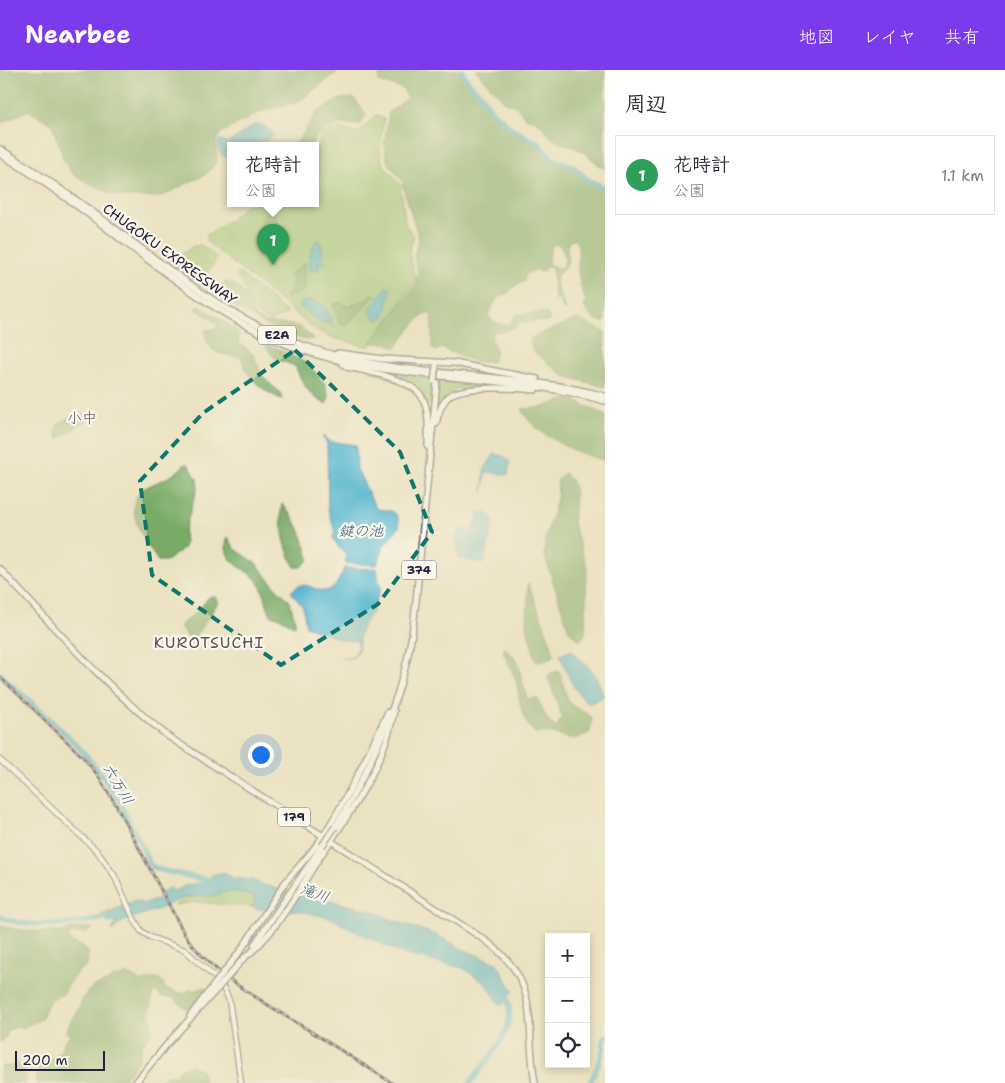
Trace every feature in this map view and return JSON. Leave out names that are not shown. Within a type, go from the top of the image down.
[{"type":"highway","name":"CHUGOKU EXPRESSWAY","points":[[0,149],[68,194],[200,293],[250,322],[294,342],[334,355],[377,364],[564,386],[605,396]]},
{"type":"highway","name":"CHUGOKU EXPRESSWAY","points":[[0,154],[66,198],[179,284],[235,320],[274,339],[339,361],[401,373],[534,386],[605,401]]},
{"type":"highway","points":[[294,342],[345,354],[383,359],[430,361],[437,365]]},
{"type":"highway","points":[[339,361],[347,367],[402,382],[417,390],[426,408],[429,447]]},
{"type":"highway","points":[[437,365],[444,362],[466,365],[564,386]]},
{"type":"highway","points":[[429,447],[437,365]]},
{"type":"highway","points":[[429,447],[442,405],[447,398],[457,392],[472,389],[529,389],[588,396]]},
{"type":"highway","name":"374","points":[[387,724],[397,692],[411,616],[429,447]]},
{"type":"highway","name":"179","points":[[0,569],[100,675],[148,720],[185,748],[324,835],[482,938],[503,955],[521,981],[528,1000],[534,1083]]},
{"type":"highway","points":[[135,1083],[216,987],[244,958],[332,841],[355,806],[387,724]]},
{"type":"highway","points":[[298,888],[368,769],[387,724]]},
{"type":"highway","points":[[216,987],[284,884],[312,852],[368,769]]},
{"type":"main road","points":[[0,760],[97,851],[114,875],[141,932],[184,950],[221,983],[229,1000],[241,1083]]},
{"type":"highlighted area","points":[[295,350],[400,452],[432,532],[378,604],[281,665],[152,575],[140,481],[203,413]]},
{"type":"green space","points":[[0,70],[340,70],[298,102],[260,112],[221,133],[216,141],[217,162],[206,174],[160,197],[127,197],[110,194],[74,175],[65,163],[52,124],[28,110],[0,124]]},
{"type":"green space","points":[[381,70],[461,70],[468,84],[482,98],[491,112],[508,128],[538,144],[549,159],[576,169],[583,178],[605,189],[605,322],[595,319],[585,308],[586,301],[579,276],[578,245],[576,240],[571,240],[567,247],[567,265],[558,275],[556,281],[566,311],[563,310],[560,301],[555,300],[552,268],[545,267],[543,271],[539,272],[537,269],[526,274],[524,282],[497,298],[488,315],[494,322],[506,325],[509,325],[515,315],[522,314],[543,312],[547,314],[550,320],[547,322],[536,321],[519,324],[504,331],[494,332],[491,337],[496,352],[493,361],[474,362],[443,348],[435,351],[432,348],[432,317],[428,313],[414,324],[396,348],[385,343],[370,343],[404,301],[415,283],[418,273],[414,256],[419,239],[403,181],[388,163],[384,145],[389,112],[408,98],[402,88],[378,82]],"holes":[[[556,244],[563,251],[565,262],[560,268],[548,263],[551,247]]]},
{"type":"green space","points":[[476,70],[605,70],[605,169],[580,150],[555,140],[536,121],[525,118],[516,106],[504,101]]},
{"type":"green space","points":[[354,98],[366,114],[360,125],[340,124],[322,129],[313,142],[298,142],[317,112],[340,99]]},
{"type":"green space","points":[[376,115],[384,119],[380,148],[381,155],[387,169],[402,185],[400,192],[402,195],[405,224],[414,236],[409,252],[415,278],[401,303],[369,347],[334,338],[316,330],[206,241],[207,235],[230,220],[244,207],[319,207],[319,144],[322,131],[331,129],[357,134]]},
{"type":"green space","points":[[268,212],[274,214],[280,227],[278,234],[272,242],[260,243],[261,223]]},
{"type":"green space","points":[[201,245],[218,258],[199,283],[168,264],[193,246]]},
{"type":"green space","points":[[305,263],[305,288],[285,299],[286,294],[293,287],[290,274],[300,268]]},
{"type":"green space","points":[[239,273],[288,313],[271,321],[260,316],[252,307],[243,285],[236,276]]},
{"type":"green space","points":[[226,281],[236,286],[246,295],[255,317],[264,322],[299,326],[314,339],[303,339],[279,331],[220,297],[217,293]]},
{"type":"green space","points":[[372,294],[376,295],[345,326],[340,324],[333,304],[340,303],[348,307],[366,300]]},
{"type":"green space","points":[[200,306],[235,328],[239,335],[238,342],[253,354],[263,377],[281,394],[282,399],[263,389],[251,378],[242,358],[222,354],[209,345],[205,330],[216,329],[218,323],[197,310],[196,307]]},
{"type":"green space","points":[[577,319],[605,332],[605,387],[564,376],[532,350],[531,338]]},
{"type":"green space","points":[[264,342],[308,364],[325,384],[329,397],[326,404],[311,393],[303,383],[295,366],[273,356]]},
{"type":"green space","points":[[369,370],[433,379],[430,404],[426,404],[421,392]]},
{"type":"green space","points":[[439,379],[512,386],[459,388],[450,393],[440,405],[436,405]]},
{"type":"green space","points":[[569,398],[605,415],[604,460],[557,442],[536,427],[522,409],[543,407]]},
{"type":"green space","points":[[81,413],[90,416],[90,420],[82,423],[58,439],[56,433],[58,424],[73,415]]},
{"type":"green space","points":[[188,464],[197,479],[198,486],[184,532],[185,544],[183,549],[166,561],[158,561],[137,524],[134,504],[137,495],[145,488],[171,476]]},
{"type":"green space","points":[[564,473],[572,481],[575,494],[573,523],[587,568],[585,634],[580,641],[569,631],[544,554],[546,536],[557,500],[558,480]]},
{"type":"green space","points":[[282,504],[296,523],[305,545],[309,560],[301,567],[295,567],[286,545],[281,519]]},
{"type":"green space","points":[[228,537],[235,549],[256,563],[276,588],[289,600],[295,626],[271,615],[258,582],[230,559],[226,546]]},
{"type":"green space","points":[[528,583],[554,655],[549,659],[536,662],[527,627]]},
{"type":"green space","points":[[214,596],[219,601],[195,637],[189,639],[180,625],[197,612],[209,597]]},
{"type":"green space","points":[[505,648],[517,660],[527,699],[537,698],[546,717],[556,728],[562,716],[548,678],[551,673],[559,671],[569,701],[592,718],[590,732],[574,739],[549,733],[535,733],[523,715],[515,677],[503,651]]},
{"type":"green space","points":[[230,891],[255,896],[252,907],[195,902],[175,905],[181,898]]},
{"type":"green space","points":[[0,926],[44,932],[59,932],[84,927],[93,929],[86,933],[69,934],[69,941],[84,947],[89,952],[88,965],[77,972],[62,995],[49,1003],[41,1019],[22,1028],[17,1027],[8,1030],[6,1037],[0,1043]]},
{"type":"green space","points":[[127,974],[141,982],[158,978],[163,982],[165,989],[184,994],[190,989],[196,990],[205,987],[206,990],[191,1008],[185,1008],[174,998],[162,997],[155,991],[153,993],[150,1013],[153,1029],[142,1045],[138,1060],[121,1083],[36,1083],[37,1072],[40,1066],[60,1052],[64,1042],[70,1035],[66,1033],[68,1025],[86,994],[92,988],[113,977]]},
{"type":"green space","points":[[20,1064],[24,1068],[26,1083],[0,1083],[0,1066],[9,1067]]},
{"type":"green space","points":[[191,1065],[201,1070],[204,1078],[203,1083],[154,1083],[161,1078],[174,1075],[180,1069]]},
{"type":"water","points":[[255,124],[264,126],[273,135],[265,142],[229,142]]},
{"type":"water","points":[[220,139],[227,143],[227,158],[220,154],[218,144]]},
{"type":"water","points":[[320,240],[325,264],[318,263],[319,270],[311,271],[309,261],[311,253],[316,241]]},
{"type":"water","points":[[387,287],[392,289],[385,314],[379,321],[370,313],[372,311],[369,308]]},
{"type":"water","points":[[309,300],[326,308],[332,323],[337,329],[331,324],[320,322],[298,304]]},
{"type":"water","name":"鍵の池","points":[[322,436],[325,436],[328,441],[356,445],[357,469],[374,505],[377,509],[393,512],[399,521],[399,527],[385,544],[377,565],[346,563],[345,552],[339,548],[333,538],[335,531],[328,510],[327,443]]},
{"type":"water","points":[[495,453],[505,457],[510,463],[508,475],[486,472],[483,492],[484,470]]},
{"type":"water","points":[[481,512],[489,514],[494,519],[484,564],[459,559],[456,535],[462,529],[472,531]]},
{"type":"water","name":"鍵の池","points":[[344,568],[377,569],[379,585],[381,586],[380,592],[374,608],[361,630],[357,654],[350,658],[356,652],[358,641],[342,640],[306,626],[303,607],[292,591],[298,586],[305,585],[318,590],[332,589],[338,582]]},
{"type":"water","points":[[572,650],[594,673],[604,696],[589,704],[575,688],[560,655]]},
{"type":"water","points":[[224,872],[233,878],[252,880],[316,900],[336,902],[376,912],[387,918],[437,935],[460,948],[497,963],[513,991],[501,1006],[486,984],[463,968],[406,955],[364,936],[331,918],[299,911],[256,909],[252,907],[255,903],[255,896],[230,891],[211,896],[181,898],[162,908],[126,920],[113,931],[112,929],[117,922],[108,923],[102,915],[132,902],[138,901],[142,904],[159,899],[159,894],[170,887],[174,891],[187,885],[205,882],[212,875]]},
{"type":"waterway","points":[[461,70],[493,113],[507,125],[529,139],[538,142],[550,157],[556,161],[573,166],[588,180],[605,188]]},
{"type":"waterway","name":"六万川","points":[[0,674],[53,722],[91,761],[115,796],[151,866],[164,871],[214,881]]},
{"type":"waterway","name":"滝川","points":[[0,917],[12,921],[41,925],[70,923],[111,916]]},
{"type":"waterway","name":"滝川","points":[[470,1083],[501,1041],[506,1030],[509,1006],[505,993]]},
{"type":"waterway","points":[[590,1083],[602,1055],[605,1036]]},
{"type":"railway","points":[[0,677],[83,757],[96,773],[116,805],[185,935],[206,960],[246,991],[392,1083]]},
{"type":"place","name":"花時計","points":[[273,265]]},
{"type":"district","name":"小中","points":[[82,418]]},
{"type":"district","name":"KUROTSUCHI","points":[[209,642]]}]
